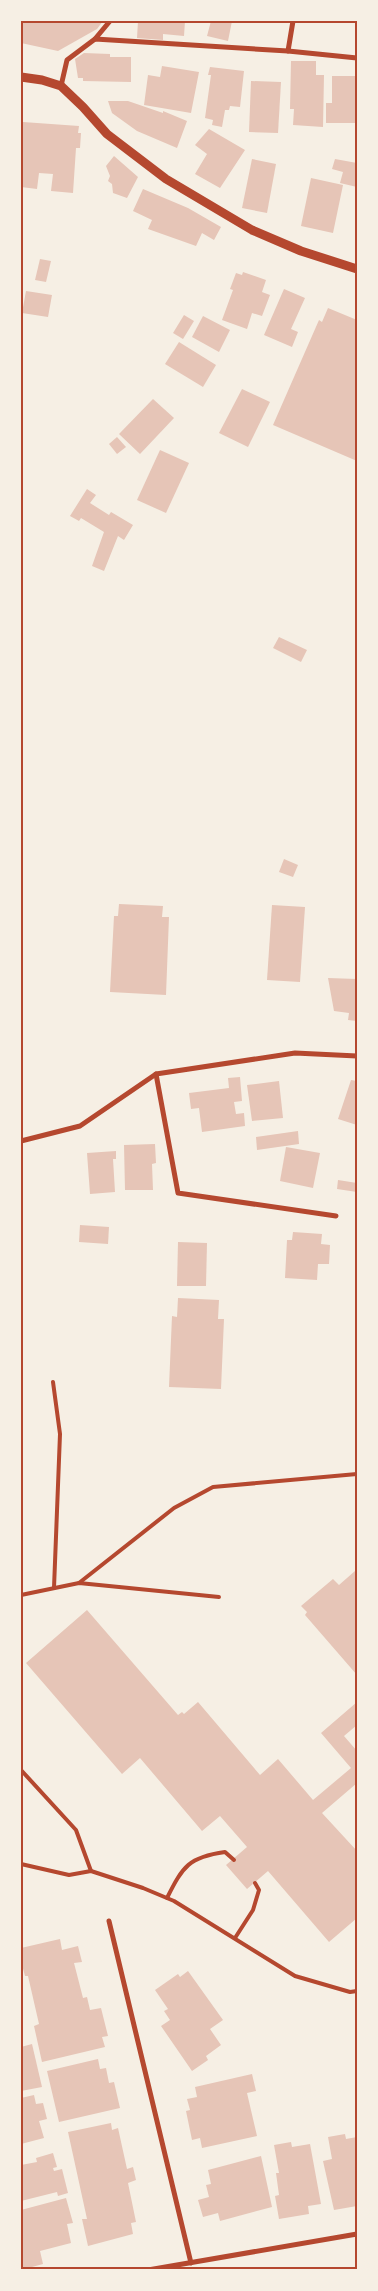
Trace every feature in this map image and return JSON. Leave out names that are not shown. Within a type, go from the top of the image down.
[{"type":"street","points":[[61,86],[67,60],[95,39],[110,21]]},
{"type":"street","points":[[288,51],[293,21]]},
{"type":"street","points":[[95,39],[288,51],[357,58]]},
{"type":"street","points":[[21,77],[42,80],[61,86],[84,107],[107,134],[166,179],[252,230],[301,251],[357,269]]},
{"type":"street","points":[[21,1142],[80,1126],[156,1074],[295,1052],[357,1056]]},
{"type":"street","points":[[156,1074],[178,1193],[336,1216]]},
{"type":"street","points":[[109,1920],[191,2263]]},
{"type":"street","points":[[148,2270],[357,2234]]},
{"type":"lane","points":[[53,1382],[60,1434],[54,1588]]},
{"type":"lane","points":[[79,1583],[174,1508],[213,1487],[357,1474]]},
{"type":"lane","points":[[21,1595],[79,1583],[220,1597]]},
{"type":"lane","points":[[21,1770],[76,1830],[91,1871]]},
{"type":"lane","points":[[166,1898],[184,1868],[202,1855],[225,1852],[234,1860]]},
{"type":"lane","points":[[21,1864],[69,1875],[91,1871],[166,1898],[295,1976],[350,1992],[357,1991]]},
{"type":"lane","points":[[235,1938],[253,1910],[259,1890],[254,1883]]},
{"type":"building","points":[[23,21],[103,21],[97,29],[58,51],[21,43]]},
{"type":"building","points":[[138,21],[185,21],[184,36],[163,34],[163,40],[137,38]]},
{"type":"building","points":[[211,21],[232,21],[228,41],[207,36]]},
{"type":"building","points":[[84,53],[110,54],[110,57],[131,57],[131,82],[83,81],[83,78],[78,78],[75,59]]},
{"type":"building","points":[[291,61],[316,61],[316,75],[324,75],[323,127],[293,125],[294,109],[290,109]]},
{"type":"building","points":[[162,66],[199,72],[191,113],[144,105],[148,75],[160,77]]},
{"type":"building","points":[[210,67],[244,71],[240,107],[230,106],[229,110],[225,110],[222,127],[212,125],[213,120],[205,118],[211,75],[208,75]]},
{"type":"building","points":[[332,76],[357,76],[357,123],[326,123],[326,103],[332,103]]},
{"type":"building","points":[[251,81],[281,82],[278,133],[249,132]]},
{"type":"building","points":[[108,101],[128,101],[163,113],[163,111],[187,121],[177,148],[137,131],[112,113]]},
{"type":"building","points":[[23,122],[79,126],[78,133],[81,133],[80,148],[76,148],[73,193],[51,191],[53,174],[39,173],[37,189],[21,187]]},
{"type":"building","points":[[209,129],[245,150],[220,188],[195,174],[207,154],[195,145]]},
{"type":"building","points":[[114,156],[138,177],[127,198],[113,193],[112,184],[108,181],[110,176],[106,166]]},
{"type":"building","points":[[252,159],[276,164],[267,213],[242,208]]},
{"type":"building","points":[[335,159],[357,163],[357,187],[340,183],[343,172],[332,169]]},
{"type":"building","points":[[311,178],[343,185],[333,233],[301,226]]},
{"type":"building","points":[[143,189],[188,208],[221,227],[214,240],[202,233],[196,246],[148,229],[152,220],[133,211]]},
{"type":"building","points":[[40,259],[51,261],[46,282],[35,280]]},
{"type":"building","points":[[243,272],[266,280],[262,292],[270,295],[262,316],[252,313],[247,329],[222,320],[233,290],[230,289],[236,273],[242,275]]},
{"type":"building","points":[[284,289],[305,298],[291,329],[298,332],[292,347],[264,335]]},
{"type":"building","points":[[26,291],[52,295],[48,317],[22,313]]},
{"type":"building","points":[[328,308],[357,320],[357,461],[273,425],[319,320],[322,322]]},
{"type":"building","points":[[184,315],[194,321],[183,339],[173,333]]},
{"type":"building","points":[[203,316],[230,330],[219,352],[192,337]]},
{"type":"building","points":[[179,342],[216,365],[203,387],[165,364]]},
{"type":"building","points":[[242,389],[270,402],[248,447],[219,433]]},
{"type":"building","points":[[153,399],[174,418],[140,454],[119,434]]},
{"type":"building","points":[[117,437],[126,447],[117,454],[109,444]]},
{"type":"building","points":[[160,450],[189,463],[166,513],[137,500]]},
{"type":"building","points":[[87,489],[96,495],[90,503],[109,515],[111,512],[133,525],[124,540],[118,536],[104,571],[92,566],[104,532],[81,518],[79,521],[70,516]]},
{"type":"building","points":[[279,637],[307,650],[301,662],[273,648]]},
{"type":"building","points":[[284,859],[298,865],[293,877],[279,872]]},
{"type":"building","points":[[119,904],[163,906],[162,917],[169,917],[166,995],[110,992],[114,916],[118,916]]},
{"type":"building","points":[[272,905],[305,907],[300,982],[267,980]]},
{"type":"building","points":[[328,978],[357,979],[357,1021],[348,1020],[349,1013],[334,1011]]},
{"type":"building","points":[[240,1077],[242,1101],[234,1102],[236,1114],[244,1113],[245,1126],[202,1132],[199,1108],[191,1109],[189,1093],[229,1088],[228,1078]]},
{"type":"building","points":[[351,1080],[357,1081],[357,1125],[338,1119]]},
{"type":"building","points":[[279,1081],[283,1118],[252,1121],[247,1085]]},
{"type":"building","points":[[298,1131],[299,1144],[257,1150],[256,1137]]},
{"type":"building","points":[[155,1144],[156,1163],[152,1164],[153,1190],[125,1190],[124,1145]]},
{"type":"building","points":[[286,1147],[320,1153],[313,1188],[280,1181]]},
{"type":"building","points":[[116,1151],[116,1159],[113,1159],[115,1192],[90,1194],[87,1153]]},
{"type":"building","points":[[338,1180],[357,1183],[357,1192],[337,1189]]},
{"type":"building","points":[[80,1225],[109,1227],[108,1244],[79,1242]]},
{"type":"building","points":[[293,1232],[322,1234],[321,1244],[330,1245],[329,1264],[318,1264],[317,1280],[285,1278],[287,1240],[292,1240]]},
{"type":"building","points":[[178,1242],[207,1243],[206,1286],[177,1286]]},
{"type":"building","points":[[178,1298],[219,1300],[218,1319],[224,1319],[221,1389],[169,1387],[172,1316],[177,1317]]},
{"type":"building","points":[[355,1571],[357,1573],[357,1675],[305,1615],[307,1612],[301,1606],[333,1579],[339,1585]]},
{"type":"building","points":[[87,1610],[178,1715],[182,1712],[184,1714],[198,1702],[260,1775],[278,1759],[313,1800],[351,1768],[321,1733],[357,1702],[357,1725],[344,1736],[357,1751],[357,1783],[322,1813],[357,1851],[357,1918],[329,1942],[268,1871],[247,1889],[226,1865],[247,1847],[220,1816],[202,1831],[140,1758],[122,1774],[26,1663]]},
{"type":"building","points":[[60,1939],[62,1950],[78,1946],[82,1962],[74,1963],[83,1998],[87,1997],[90,2010],[101,2008],[108,2036],[102,2037],[105,2047],[42,2062],[34,2026],[39,2024],[28,1976],[25,1976],[21,1961],[21,1948]]},
{"type":"building","points":[[188,1971],[223,2020],[210,2029],[221,2045],[206,2056],[208,2060],[192,2071],[161,2026],[170,2020],[164,2011],[168,2009],[155,1990],[178,1974],[180,1977]]},
{"type":"building","points":[[32,2044],[42,2087],[21,2091],[21,2047]]},
{"type":"building","points":[[98,2059],[100,2069],[106,2068],[109,2083],[114,2082],[120,2108],[59,2122],[47,2071]]},
{"type":"building","points":[[252,2074],[256,2091],[247,2093],[257,2136],[202,2148],[200,2138],[192,2140],[186,2111],[190,2110],[187,2099],[197,2097],[195,2087]]},
{"type":"building","points":[[34,2095],[36,2104],[43,2103],[47,2119],[39,2121],[44,2138],[21,2144],[21,2098]]},
{"type":"building","points":[[111,2123],[112,2130],[118,2128],[127,2169],[133,2167],[136,2180],[128,2183],[136,2222],[131,2223],[133,2234],[88,2246],[82,2219],[87,2219],[68,2132]]},
{"type":"building","points":[[345,2134],[346,2139],[357,2137],[357,2206],[334,2210],[323,2161],[332,2159],[328,2137]]},
{"type":"building","points":[[291,2142],[292,2147],[310,2144],[321,2204],[308,2206],[309,2214],[279,2219],[275,2196],[279,2195],[276,2173],[279,2173],[274,2145]]},
{"type":"building","points":[[53,2153],[57,2167],[53,2168],[54,2171],[62,2169],[68,2193],[58,2196],[57,2192],[21,2201],[21,2165],[37,2162],[36,2158]]},
{"type":"building","points":[[261,2156],[272,2207],[220,2221],[218,2213],[203,2217],[198,2200],[209,2197],[206,2185],[211,2184],[208,2170]]},
{"type":"building","points":[[66,2198],[73,2223],[67,2224],[71,2243],[40,2251],[43,2264],[21,2270],[21,2210]]}]
